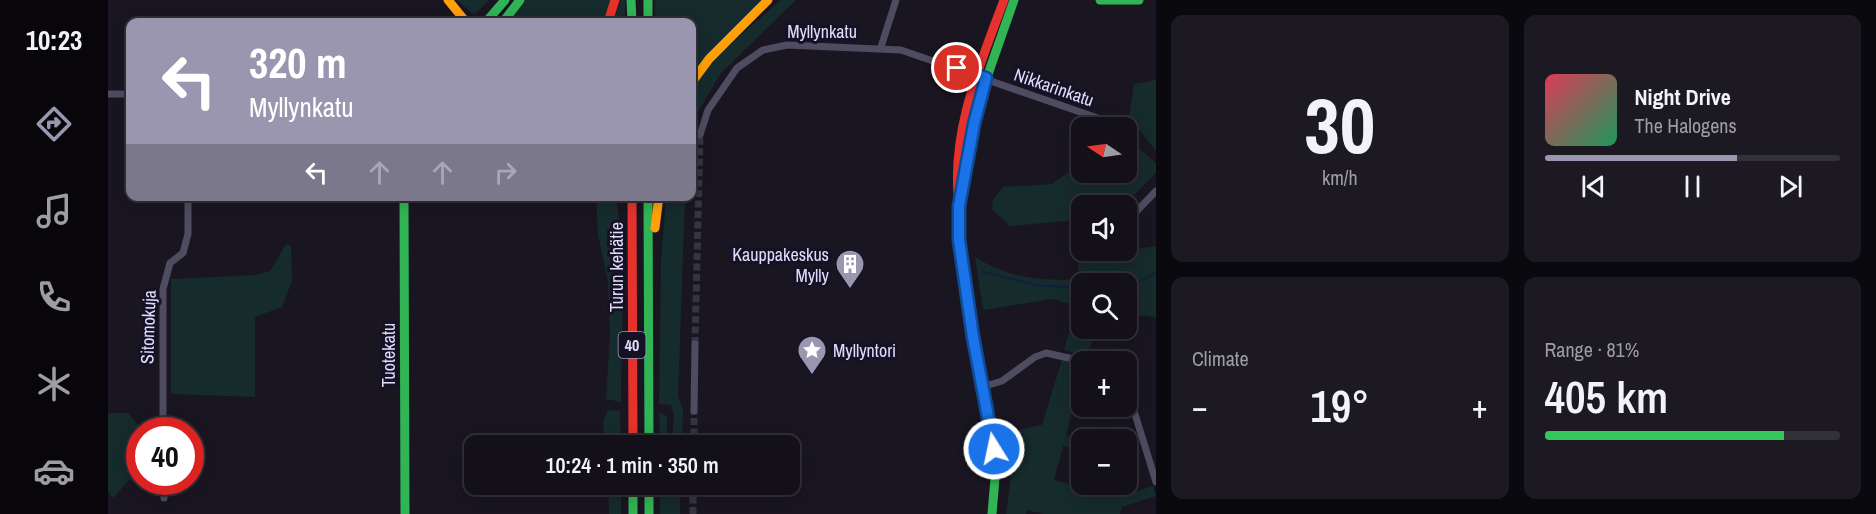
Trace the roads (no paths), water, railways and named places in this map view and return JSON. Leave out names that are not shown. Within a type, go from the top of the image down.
[{"type":"main road","points":[[448,0],[463,18]]},
{"type":"main road","points":[[489,18],[504,0]]},
{"type":"main road","points":[[506,18],[520,0]]},
{"type":"main road","points":[[609,18],[615,0]]},
{"type":"main road","points":[[632,0],[632,18]]},
{"type":"main road","points":[[648,0],[648,18]]},
{"type":"main road","points":[[696,77],[709,59],[768,0]]},
{"type":"main road","points":[[993,514],[996,466],[960,255],[959,206],[956,192],[958,157],[1004,0]]},
{"type":"main road","points":[[982,77],[1014,0]]},
{"type":"main road","points":[[1100,0],[1139,0]]},
{"type":"main road","name":"Tuotekatu","points":[[404,201],[405,514]]},
{"type":"main road","points":[[624,201],[632,245]]},
{"type":"main road","name":"Turun kehätie","points":[[632,201],[633,435]]},
{"type":"main road","name":"Turun kehätie","points":[[648,201],[649,435]]},
{"type":"main road","points":[[648,270],[658,201]]},
{"type":"main road","points":[[633,495],[633,514]]},
{"type":"main road","points":[[649,495],[649,514]]},
{"type":"street","points":[[881,47],[896,0]]},
{"type":"street","name":"Myllynkatu","points":[[700,135],[704,117],[726,81],[743,62],[763,50],[787,45],[881,47],[912,53],[982,77]]},
{"type":"street","name":"Nikkarinkatu","points":[[982,77],[1095,117]]},
{"type":"street","points":[[108,94],[126,94]]},
{"type":"street","points":[[1137,211],[1156,191]]},
{"type":"street","name":"Sitomokuja","points":[[163,417],[163,289],[170,263],[183,253],[188,234],[188,201]]},
{"type":"street","points":[[694,411],[695,344]]},
{"type":"street","points":[[982,387],[1002,381],[1035,357],[1046,353],[1071,358]]},
{"type":"street","points":[[1136,417],[1156,482]]},
{"type":"waterway","points":[[983,272],[1040,286],[1071,287]]},
{"type":"waterway","points":[[1137,283],[1156,272]]},
{"type":"tunnel","points":[[695,344],[700,135]]},
{"type":"tunnel","points":[[694,411],[694,435]]},
{"type":"tunnel","points":[[693,495],[693,514]]},
{"type":"place","name":"Kauppakeskus Mylly","points":[[850,290]]},
{"type":"place","name":"Myllyntori","points":[[812,376]]}]
